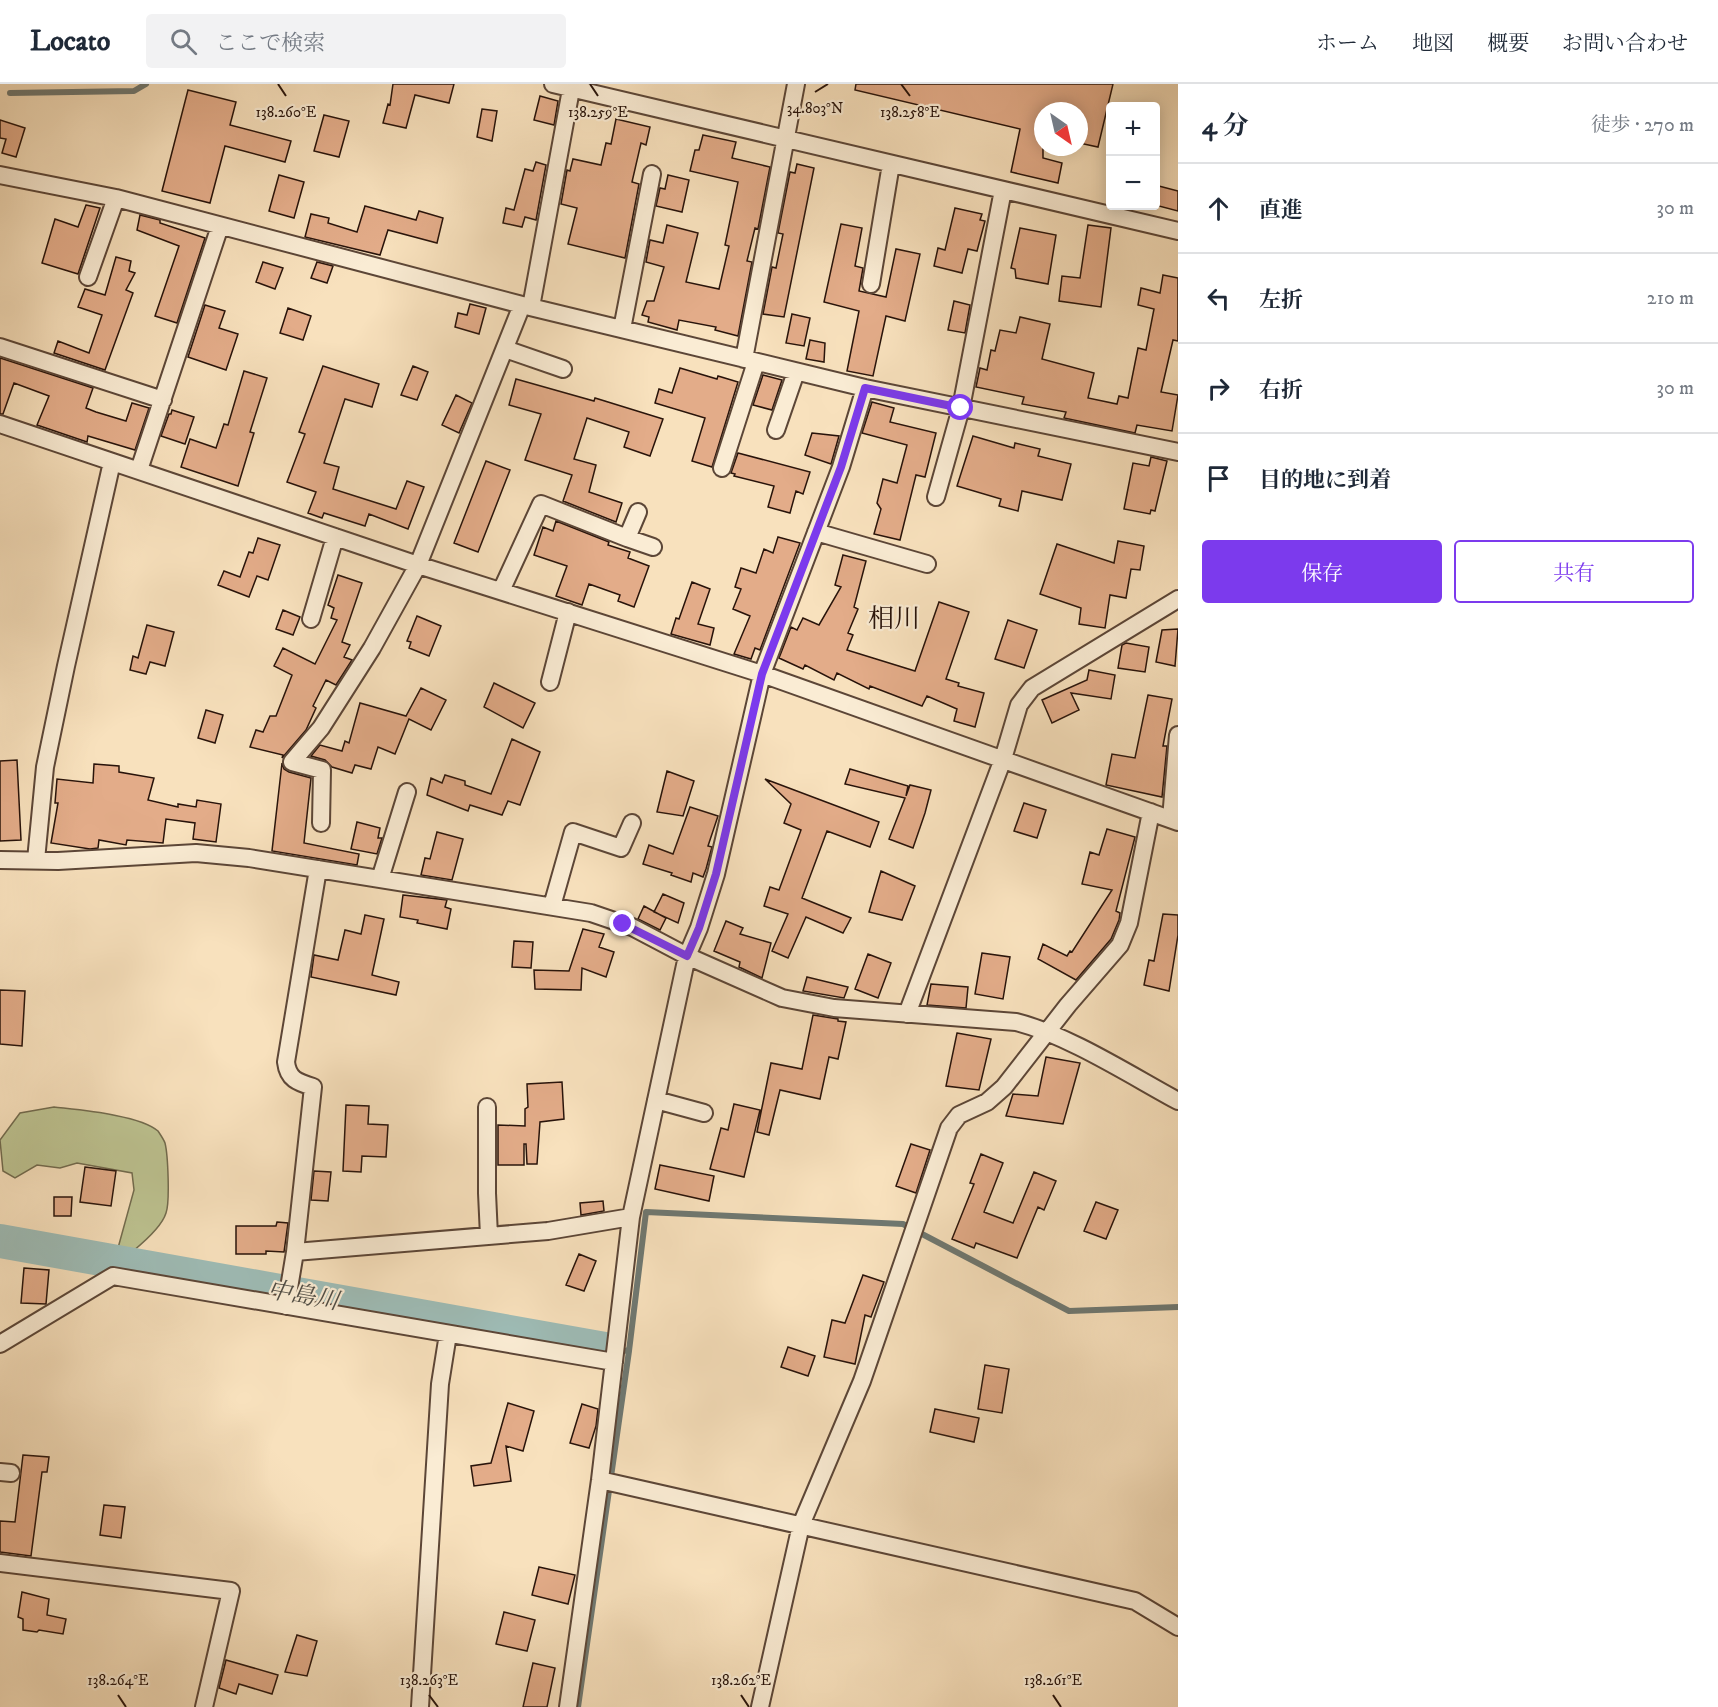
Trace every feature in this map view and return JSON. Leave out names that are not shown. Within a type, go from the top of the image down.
[{"type":"street","points":[[552,84],[572,86],[1178,231]]},
{"type":"street","points":[[722,468],[750,360],[785,138],[796,84]]},
{"type":"street","points":[[321,823],[322,770],[292,762],[321,728],[372,648],[418,565],[505,349],[527,306],[572,86]]},
{"type":"street","points":[[871,284],[891,164]]},
{"type":"street","points":[[622,329],[652,174]]},
{"type":"street","points":[[0,175],[116,198],[527,306],[796,372],[1178,453]]},
{"type":"street","points":[[936,497],[961,408],[1003,190]]},
{"type":"street","points":[[88,278],[116,198]]},
{"type":"street","points":[[139,470],[220,226]]},
{"type":"street","points":[[0,347],[163,400]]},
{"type":"street","points":[[505,349],[563,369]]},
{"type":"street","points":[[776,430],[796,372]]},
{"type":"street","points":[[568,1707],[601,1481],[631,1217],[687,956],[699,928],[716,874],[762,674],[841,467],[865,388]]},
{"type":"street","points":[[0,424],[418,565],[762,674],[1174,820],[1178,735]]},
{"type":"street","points":[[36,860],[45,767],[112,462]]},
{"type":"street","points":[[501,591],[541,504],[653,547]]},
{"type":"street","points":[[627,538],[638,512]]},
{"type":"street","points":[[816,532],[927,564]]},
{"type":"street","points":[[311,619],[335,537]]},
{"type":"street","points":[[907,1014],[1003,759],[1019,705],[1032,688],[1178,599]]},
{"type":"street","points":[[550,682],[568,612]]},
{"type":"street","points":[[380,879],[407,792]]},
{"type":"street","points":[[760,1707],[801,1525],[862,1382],[949,1128],[959,1115],[987,1102],[1004,1087],[1120,945],[1130,923],[1151,812]]},
{"type":"street","points":[[552,906],[573,832],[621,848],[632,824]]},
{"type":"street","points":[[0,860],[58,861],[196,854],[249,858],[591,913],[632,927],[687,956],[782,998],[834,1008],[1016,1022],[1033,1026],[1178,1101]]},
{"type":"street","points":[[286,1302],[295,1252],[313,1087],[294,1081],[287,1071],[286,1062],[318,869]]},
{"type":"street","points":[[656,1100],[704,1113]]},
{"type":"street","points":[[487,1107],[489,1236]]},
{"type":"street","points":[[295,1252],[548,1231],[631,1217]]},
{"type":"street","points":[[0,1344],[113,1276],[286,1302],[448,1334],[614,1361]]},
{"type":"street","points":[[420,1707],[440,1384],[448,1334]]},
{"type":"street","points":[[601,1481],[1136,1601],[1178,1627]]},
{"type":"street","points":[[0,1563],[231,1592],[204,1707]]},
{"type":"green space","points":[[54,1107],[109,1114],[138,1121],[158,1131],[164,1140],[168,1178],[166,1213],[157,1228],[133,1251],[118,1248],[134,1190],[132,1173],[77,1163],[60,1168],[37,1165],[15,1178],[3,1171],[0,1140],[20,1113]]},
{"type":"building","points":[[393,84],[454,84],[449,103],[415,95],[406,128],[383,123],[388,104],[390,105]]},
{"type":"building","points":[[856,84],[1113,84],[1109,102],[1106,102],[1106,113],[1098,147],[1088,145],[1088,102],[1034,102],[1034,156],[1043,156],[1043,158],[1062,163],[1058,183],[1011,172],[1020,129],[855,90]]},
{"type":"building","points":[[188,90],[236,102],[230,125],[291,141],[285,162],[225,146],[210,203],[162,191]]},
{"type":"building","points":[[540,96],[558,101],[554,125],[534,120]]},
{"type":"building","points":[[482,109],[497,111],[492,141],[477,137]]},
{"type":"building","points":[[324,115],[349,121],[339,157],[314,151]]},
{"type":"building","points":[[616,119],[650,127],[646,145],[641,143],[632,182],[639,184],[625,258],[568,244],[577,208],[561,204],[567,170],[570,171],[573,159],[601,165],[606,143],[611,144]]},
{"type":"building","points":[[0,120],[25,128],[16,157],[2,153],[6,139],[0,138]]},
{"type":"building","points":[[703,135],[736,142],[732,158],[770,167],[758,229],[755,228],[747,261],[752,262],[738,336],[715,330],[716,327],[679,320],[677,330],[648,322],[649,317],[642,315],[647,301],[654,301],[664,267],[646,262],[650,240],[663,243],[667,225],[698,233],[686,282],[719,289],[729,246],[725,245],[738,182],[690,171],[695,150],[699,150]]},
{"type":"building","points":[[536,162],[546,165],[536,220],[525,217],[522,227],[503,223],[506,208],[514,210],[525,169],[533,171]]},
{"type":"building","points":[[797,164],[814,168],[784,317],[763,314],[772,267],[776,268],[783,234],[778,233],[790,172],[795,173]]},
{"type":"building","points":[[279,175],[304,182],[294,218],[269,211]]},
{"type":"building","points":[[668,175],[689,180],[682,212],[656,206],[660,188],[665,189]]},
{"type":"building","points":[[1160,186],[1178,191],[1178,211],[1160,206]]},
{"type":"building","points":[[86,205],[100,208],[78,274],[42,263],[55,219],[78,227]]},
{"type":"building","points":[[365,206],[416,220],[419,211],[443,218],[437,243],[388,230],[380,255],[305,237],[311,214],[329,218],[328,223],[357,232]]},
{"type":"building","points":[[955,208],[982,214],[980,220],[985,221],[977,251],[968,249],[962,273],[934,266],[938,248],[945,250]]},
{"type":"building","points":[[140,215],[160,220],[160,223],[205,238],[177,323],[155,316],[179,246],[137,230]]},
{"type":"building","points":[[841,224],[862,228],[855,266],[863,268],[859,291],[886,297],[896,249],[920,254],[905,321],[886,316],[873,376],[847,371],[859,311],[824,302]]},
{"type":"building","points":[[1088,225],[1111,228],[1101,307],[1059,301],[1062,276],[1080,278]]},
{"type":"building","points":[[1020,228],[1056,235],[1048,284],[1016,278],[1015,269],[1011,268]]},
{"type":"building","points":[[116,257],[131,261],[129,271],[135,273],[126,290],[133,293],[105,370],[54,353],[58,341],[89,353],[102,315],[78,307],[85,289],[105,295]]},
{"type":"building","points":[[263,262],[283,268],[275,289],[256,282]]},
{"type":"building","points":[[317,262],[333,266],[327,283],[311,278]]},
{"type":"building","points":[[1163,275],[1178,278],[1178,341],[1173,340],[1161,392],[1178,395],[1172,431],[1137,425],[1135,433],[1064,418],[1066,412],[1022,404],[1024,397],[976,387],[980,368],[987,370],[991,350],[995,351],[1000,330],[1016,333],[1020,317],[1050,324],[1042,359],[1094,373],[1088,398],[1117,404],[1119,396],[1128,398],[1138,348],[1146,350],[1154,309],[1138,305],[1141,288],[1160,293]]},
{"type":"building","points":[[954,301],[970,305],[965,333],[948,330]]},
{"type":"building","points":[[470,304],[486,308],[479,334],[455,327],[458,313],[467,315]]},
{"type":"building","points":[[205,305],[225,311],[219,328],[238,334],[226,370],[188,357]]},
{"type":"building","points":[[288,308],[311,316],[303,340],[280,333]]},
{"type":"building","points":[[792,314],[810,318],[804,346],[786,343]]},
{"type":"building","points":[[810,340],[825,343],[824,362],[806,359]]},
{"type":"building","points":[[0,358],[93,388],[86,408],[96,412],[126,421],[132,403],[149,408],[135,450],[88,436],[87,442],[37,425],[49,396],[14,383],[3,414],[0,414]]},
{"type":"building","points":[[323,366],[379,384],[372,407],[345,399],[324,463],[339,467],[333,489],[396,509],[407,481],[424,487],[408,529],[369,514],[365,526],[324,513],[322,518],[308,513],[316,492],[287,482],[305,434],[299,432]]},
{"type":"building","points":[[413,366],[428,372],[417,400],[401,395]]},
{"type":"building","points":[[680,368],[717,379],[718,376],[738,382],[712,467],[692,461],[705,418],[655,403],[659,389],[672,393]]},
{"type":"building","points":[[244,371],[267,378],[250,432],[254,433],[238,486],[181,467],[190,439],[216,448],[224,424],[228,425]]},
{"type":"building","points":[[763,375],[782,380],[772,410],[753,405]]},
{"type":"building","points":[[516,379],[594,401],[595,398],[663,419],[650,456],[624,447],[629,432],[587,418],[574,459],[596,465],[589,492],[622,503],[616,522],[563,501],[572,475],[525,460],[541,414],[509,405]]},
{"type":"building","points":[[456,395],[472,403],[459,433],[442,425]]},
{"type":"building","points":[[872,402],[894,408],[890,422],[936,433],[925,477],[916,475],[900,540],[874,534],[881,509],[877,503],[883,479],[897,483],[907,445],[862,433]]},
{"type":"building","points":[[172,410],[194,417],[185,444],[161,436]]},
{"type":"building","points":[[812,433],[839,436],[831,464],[805,455]]},
{"type":"building","points":[[973,436],[1014,448],[1015,443],[1040,449],[1038,456],[1071,464],[1062,500],[1022,491],[1018,511],[999,506],[1001,499],[957,486]]},
{"type":"building","points":[[738,453],[810,472],[803,494],[796,491],[790,513],[768,507],[774,486],[734,476],[735,474],[731,473]]},
{"type":"building","points":[[1151,457],[1167,461],[1155,511],[1151,510],[1150,514],[1124,509],[1133,463],[1149,466]]},
{"type":"building","points":[[486,461],[510,470],[478,552],[454,543]]},
{"type":"building","points":[[556,521],[609,542],[608,545],[630,552],[628,558],[649,566],[634,607],[618,601],[620,595],[589,584],[582,605],[556,596],[567,566],[534,555],[543,527],[553,531]]},
{"type":"building","points":[[778,537],[800,543],[760,650],[755,648],[751,659],[734,654],[750,616],[733,609],[741,589],[735,587],[741,568],[756,573],[764,549],[773,553]]},
{"type":"building","points":[[258,538],[280,545],[268,580],[257,576],[249,597],[218,585],[224,571],[240,577],[249,552],[253,553]]},
{"type":"building","points":[[1118,541],[1144,546],[1140,570],[1131,569],[1126,598],[1110,595],[1105,628],[1079,624],[1081,608],[1040,594],[1057,544],[1114,563]]},
{"type":"building","points":[[843,555],[866,561],[854,607],[858,609],[848,633],[853,635],[847,650],[915,671],[939,602],[969,612],[946,679],[959,683],[958,686],[984,693],[975,727],[954,721],[957,709],[927,696],[922,706],[870,686],[869,689],[837,673],[834,680],[805,665],[803,669],[779,658],[791,627],[797,630],[803,618],[819,625],[841,587],[835,585]]},
{"type":"building","points":[[338,575],[362,583],[342,642],[350,645],[344,657],[352,660],[336,685],[326,680],[313,706],[316,708],[306,730],[282,758],[283,755],[250,747],[256,730],[263,732],[270,716],[276,716],[292,675],[274,666],[283,648],[315,664],[337,620],[331,618],[334,608],[328,605]]},
{"type":"building","points":[[692,582],[710,589],[698,624],[714,628],[710,645],[671,634],[676,618],[679,619]]},
{"type":"building","points":[[283,610],[300,617],[293,635],[276,629]]},
{"type":"building","points":[[417,616],[441,626],[429,656],[409,648],[411,642],[407,641]]},
{"type":"building","points":[[1008,620],[1037,630],[1024,668],[995,659]]},
{"type":"building","points":[[147,625],[174,632],[165,666],[150,662],[146,674],[130,670],[133,656],[138,658]]},
{"type":"building","points":[[1178,629],[1175,666],[1156,662],[1162,630]]},
{"type":"building","points":[[1126,643],[1149,647],[1145,672],[1118,668],[1122,645]]},
{"type":"building","points":[[1089,670],[1115,675],[1111,699],[1071,693],[1079,710],[1052,723],[1042,700],[1087,680]]},
{"type":"building","points":[[494,683],[535,703],[523,728],[484,707]]},
{"type":"building","points":[[421,688],[446,700],[431,730],[409,719],[395,754],[378,747],[371,769],[355,765],[352,773],[332,767],[325,760],[311,756],[320,745],[342,751],[345,741],[349,743],[360,703],[406,716]]},
{"type":"building","points":[[1148,695],[1172,699],[1163,746],[1167,746],[1162,797],[1106,785],[1112,754],[1135,758]]},
{"type":"building","points":[[206,710],[223,715],[215,743],[198,738]]},
{"type":"building","points":[[512,739],[540,752],[520,805],[508,801],[502,815],[470,805],[468,811],[427,795],[431,778],[442,783],[445,775],[465,781],[465,785],[491,794]]},
{"type":"building","points":[[17,760],[21,840],[0,841],[0,761]]},
{"type":"building","points":[[282,763],[284,769],[289,772],[311,778],[304,843],[359,854],[357,865],[272,851]]},
{"type":"building","points":[[94,764],[119,766],[119,772],[154,778],[148,800],[178,807],[178,804],[196,807],[197,800],[221,804],[216,842],[193,839],[195,823],[166,819],[163,843],[127,840],[126,845],[99,840],[98,848],[90,849],[51,843],[58,803],[55,803],[57,779],[93,783]]},
{"type":"building","points":[[850,769],[908,786],[906,796],[910,785],[931,790],[913,848],[889,839],[905,798],[845,784]]},
{"type":"building","points":[[667,771],[694,781],[683,816],[657,812]]},
{"type":"building","points":[[765,779],[879,822],[870,847],[827,831],[802,898],[851,918],[843,933],[806,917],[788,958],[772,951],[788,914],[764,906],[770,887],[779,890],[801,830],[784,823],[791,804]]},
{"type":"building","points":[[1024,803],[1046,810],[1037,838],[1014,831]]},
{"type":"building","points":[[690,807],[718,816],[708,846],[712,847],[703,877],[693,873],[691,882],[643,864],[649,845],[673,854]]},
{"type":"building","points":[[357,822],[380,828],[378,838],[382,838],[377,854],[351,849]]},
{"type":"building","points":[[1107,829],[1135,837],[1116,911],[1120,913],[1119,920],[1111,939],[1076,980],[1038,959],[1043,944],[1067,956],[1070,951],[1072,952],[1112,890],[1082,884],[1090,852],[1099,855]]},
{"type":"building","points":[[437,832],[463,839],[452,880],[421,875],[425,858],[430,859]]},
{"type":"building","points":[[881,871],[915,886],[902,920],[869,912]]},
{"type":"building","points":[[663,894],[684,903],[678,923],[654,912]]},
{"type":"building","points":[[403,895],[447,900],[445,907],[451,909],[447,929],[400,917]]},
{"type":"building","points":[[644,906],[666,918],[660,930],[638,919]]},
{"type":"building","points":[[1163,914],[1178,915],[1178,935],[1169,991],[1144,985],[1149,960],[1154,961]]},
{"type":"building","points":[[365,915],[384,919],[372,975],[399,982],[396,995],[311,977],[314,955],[338,960],[345,930],[361,934]]},
{"type":"building","points":[[726,921],[743,928],[740,934],[771,943],[762,978],[739,967],[740,962],[714,951]]},
{"type":"building","points":[[583,929],[604,934],[599,947],[614,952],[606,977],[582,968],[581,990],[535,989],[534,970],[569,971]]},
{"type":"building","points":[[514,941],[533,942],[531,968],[512,967]]},
{"type":"building","points":[[982,953],[1010,957],[1003,999],[975,994]]},
{"type":"building","points":[[868,954],[891,963],[878,998],[855,989]]},
{"type":"building","points":[[807,977],[848,987],[844,998],[803,991]]},
{"type":"building","points":[[931,984],[968,987],[966,1008],[927,1005]]},
{"type":"building","points":[[0,990],[25,991],[22,1046],[0,1044]]},
{"type":"building","points":[[813,1015],[846,1022],[838,1059],[829,1057],[820,1099],[780,1090],[769,1135],[757,1132],[771,1063],[802,1069]]},
{"type":"building","points":[[957,1033],[991,1039],[979,1090],[946,1086]]},
{"type":"building","points":[[1046,1057],[1080,1063],[1063,1124],[1006,1116],[1013,1094],[1038,1096]]},
{"type":"building","points":[[562,1082],[564,1119],[540,1122],[537,1164],[527,1164],[526,1144],[524,1144],[524,1165],[498,1165],[498,1125],[525,1126],[525,1109],[528,1107],[527,1084]]},
{"type":"building","points":[[734,1104],[760,1110],[744,1177],[710,1169],[721,1128],[728,1130]]},
{"type":"building","points":[[346,1105],[369,1106],[368,1124],[388,1125],[386,1157],[362,1156],[361,1172],[343,1171]]},
{"type":"building","points":[[911,1144],[930,1150],[916,1193],[896,1186]]},
{"type":"building","points":[[981,1154],[1003,1163],[984,1212],[1013,1223],[1034,1172],[1056,1181],[1044,1210],[1038,1207],[1017,1258],[976,1243],[974,1248],[952,1239],[974,1184],[970,1183]]},
{"type":"building","points":[[660,1165],[714,1176],[709,1201],[655,1189]]},
{"type":"building","points":[[85,1167],[116,1171],[111,1206],[80,1202]]},
{"type":"building","points":[[314,1171],[331,1172],[328,1201],[311,1200]]},
{"type":"building","points":[[54,1197],[72,1197],[71,1216],[54,1216]]},
{"type":"building","points":[[603,1201],[604,1211],[581,1215],[580,1203]]},
{"type":"building","points":[[1096,1202],[1118,1210],[1106,1239],[1084,1231]]},
{"type":"building","points":[[277,1222],[288,1223],[284,1252],[236,1254],[236,1226],[276,1226]]},
{"type":"building","points":[[579,1254],[596,1261],[584,1291],[566,1285]]},
{"type":"building","points":[[24,1268],[49,1270],[46,1304],[21,1303]]},
{"type":"building","points":[[863,1275],[884,1282],[871,1317],[865,1315],[855,1364],[824,1357],[832,1320],[845,1323]]},
{"type":"building","points":[[788,1347],[815,1356],[808,1376],[781,1367]]},
{"type":"building","points":[[985,1365],[1009,1369],[1002,1413],[978,1409]]},
{"type":"building","points":[[508,1403],[534,1411],[523,1451],[506,1446],[511,1481],[474,1486],[471,1466],[491,1463]]},
{"type":"building","points":[[582,1404],[598,1409],[596,1426],[589,1448],[570,1443]]},
{"type":"building","points":[[935,1409],[979,1418],[974,1442],[930,1432]]},
{"type":"building","points":[[23,1455],[49,1457],[47,1472],[42,1472],[31,1556],[0,1552],[0,1521],[15,1522]]},
{"type":"building","points":[[104,1505],[125,1507],[121,1538],[100,1535]]},
{"type":"building","points":[[539,1567],[575,1575],[568,1604],[532,1595]]},
{"type":"building","points":[[22,1592],[49,1599],[47,1615],[66,1619],[63,1634],[23,1630],[23,1619],[18,1617]]},
{"type":"building","points":[[504,1612],[535,1620],[527,1651],[496,1644]]},
{"type":"building","points":[[297,1635],[317,1641],[307,1676],[285,1672]]},
{"type":"building","points":[[226,1660],[278,1675],[272,1694],[239,1684],[236,1694],[219,1688]]},
{"type":"building","points":[[533,1663],[555,1668],[547,1707],[523,1707]]},
{"type":"waterway","points":[[10,93],[134,91],[146,84]]},
{"type":"waterway","points":[[605,1349],[629,1351],[646,1212],[903,1224],[1069,1311],[1178,1307]]},
{"type":"waterway","name":"中島川","points":[[0,1241],[605,1349]]},
{"type":"waterway","points":[[578,1707],[629,1351]]},
{"type":"district","name":"相川","points":[[894,618]]},
{"type":"route","points":[[623,924],[687,956],[699,928],[716,874],[762,674],[841,467],[865,388],[961,408]]}]
